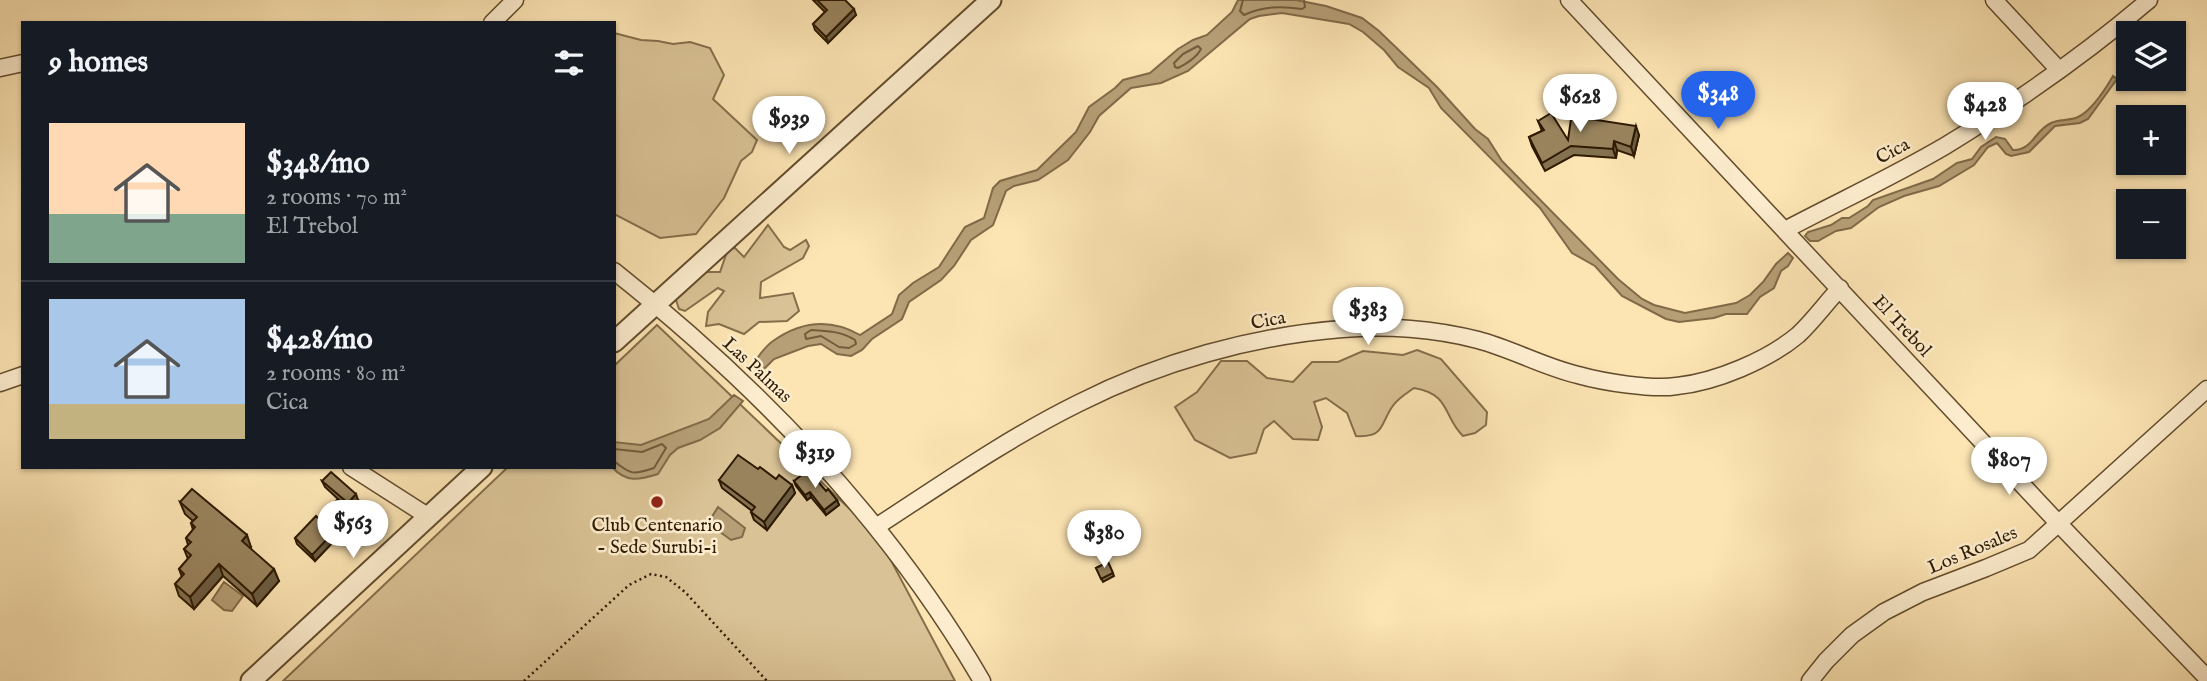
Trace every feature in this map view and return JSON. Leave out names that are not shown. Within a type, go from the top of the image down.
[{"type":"street","points":[[494,21],[515,0]]},
{"type":"street","points":[[616,340],[991,0]]},
{"type":"street","name":"El Trebol","points":[[1569,0],[2207,678]]},
{"type":"street","points":[[1994,0],[2059,70]]},
{"type":"street","name":"Cica","points":[[1785,230],[1944,146],[2102,41],[2149,0]]},
{"type":"street","points":[[0,68],[21,63]]},
{"type":"street","name":"Las Palmas","points":[[616,273],[656,303],[754,393],[811,450],[876,527],[923,591],[982,681]]},
{"type":"street","name":"Cica","points":[[876,527],[998,449],[1079,402],[1167,366],[1232,346],[1343,329],[1436,331],[1480,341],[1578,375],[1621,384],[1676,387],[1718,376],[1758,360],[1797,335],[1840,288]]},
{"type":"street","points":[[0,383],[21,375]]},
{"type":"street","name":"Los Rosales","points":[[1810,681],[1852,635],[1884,612],[1923,592],[2029,550],[2207,389]]},
{"type":"street","points":[[354,469],[429,517]]},
{"type":"street","points":[[251,681],[480,469]]},
{"type":"path","points":[[524,681],[629,584],[651,573],[666,578],[685,592],[767,681]]},
{"type":"shaded area","points":[[616,34],[673,44],[690,42],[710,48],[724,75],[713,99],[757,140],[752,152],[741,161],[724,198],[696,234],[660,238],[616,215]]},
{"type":"shaded area","points":[[768,225],[784,247],[790,250],[806,240],[809,246],[803,258],[761,282],[760,298],[793,293],[799,311],[787,321],[759,322],[744,334],[719,324],[706,326],[708,312],[724,291],[718,288],[685,311],[679,309],[675,297],[694,272],[720,272],[728,249],[735,248],[744,257]]},
{"type":"shaded area","name":"Club Centenario - Sede Surubi-i","points":[[657,325],[878,536],[955,681],[283,681],[506,469],[616,469],[616,364]]},
{"type":"shaded area","points":[[1417,350],[1441,359],[1487,412],[1486,425],[1475,433],[1463,436],[1434,395],[1414,388],[1394,404],[1377,432],[1356,436],[1347,413],[1326,398],[1314,402],[1322,427],[1318,440],[1293,439],[1274,421],[1264,429],[1256,453],[1230,458],[1195,440],[1175,407],[1197,392],[1221,361],[1247,361],[1267,378],[1293,382],[1312,362],[1338,362],[1363,351],[1403,355]]},
{"type":"water","points":[[1238,0],[1296,0],[1326,6],[1362,18],[1437,87],[1475,129],[1488,139],[1502,161],[1618,279],[1642,299],[1654,305],[1685,313],[1736,303],[1750,295],[1788,253],[1793,258],[1781,271],[1774,288],[1760,297],[1747,314],[1726,314],[1679,322],[1666,319],[1622,296],[1595,266],[1572,253],[1540,208],[1441,108],[1429,88],[1398,67],[1384,50],[1363,32],[1349,24],[1282,13],[1250,19],[1188,71],[1161,83],[1131,88],[1099,116],[1068,160],[1038,180],[1014,186],[1006,191],[993,225],[971,240],[941,280],[909,302],[902,319],[872,339],[862,350],[851,356],[837,354],[821,344],[774,359],[760,373],[751,366],[770,343],[804,326],[826,324],[860,335],[892,314],[899,295],[939,267],[965,227],[984,218],[993,188],[1000,181],[1037,170],[1076,132],[1089,107],[1123,80],[1150,73],[1178,49],[1207,35],[1232,12]]},
{"type":"water","points":[[2113,76],[2116,78],[2088,119],[2080,123],[2055,126],[2029,152],[2011,156],[1997,143],[1988,147],[1974,165],[1939,186],[1904,196],[1879,207],[1851,228],[1836,231],[1818,241],[1810,241],[1805,236],[1808,232],[1831,225],[1842,218],[1849,218],[1873,200],[1933,179],[1957,163],[1972,159],[1981,147],[1996,137],[2005,139],[2013,150],[2025,147],[2046,126],[2083,114],[2098,99]]},
{"type":"water","points":[[734,395],[743,401],[720,428],[700,440],[678,448],[658,474],[633,479],[622,476],[614,469],[616,442],[641,445],[709,419]]},
{"type":"water","points":[[718,507],[745,528],[742,537],[731,540],[708,523]]},
{"type":"water","points":[[224,582],[243,596],[232,611],[224,610],[212,600]]},
{"type":"building","points":[[817,0],[845,0],[854,9],[826,37],[813,24],[827,10]]},
{"type":"building","points":[[1573,105],[1592,108],[1590,119],[1636,126],[1631,147],[1614,141],[1613,149],[1571,146],[1542,163],[1529,137],[1544,130],[1538,121],[1551,113],[1568,140]]},
{"type":"building","points":[[738,455],[776,479],[779,475],[792,485],[764,522],[751,512],[755,507],[719,480]]},
{"type":"building","points":[[808,470],[837,500],[824,510],[810,492],[805,495],[794,481]]},
{"type":"building","points":[[331,472],[356,494],[348,503],[322,481]]},
{"type":"building","points":[[192,489],[247,535],[242,541],[274,569],[252,594],[219,564],[190,597],[175,584],[184,574],[179,569],[191,555],[184,549],[191,542],[186,538],[195,527],[191,523],[197,517],[180,502]]},
{"type":"building","points":[[338,499],[352,509],[312,555],[295,538],[316,516],[319,519]]},
{"type":"building","points":[[1108,562],[1113,573],[1101,579],[1096,568]]},
{"type":"place","name":"Club Centenario - Sede Surubi-i","points":[[657,502]]}]
